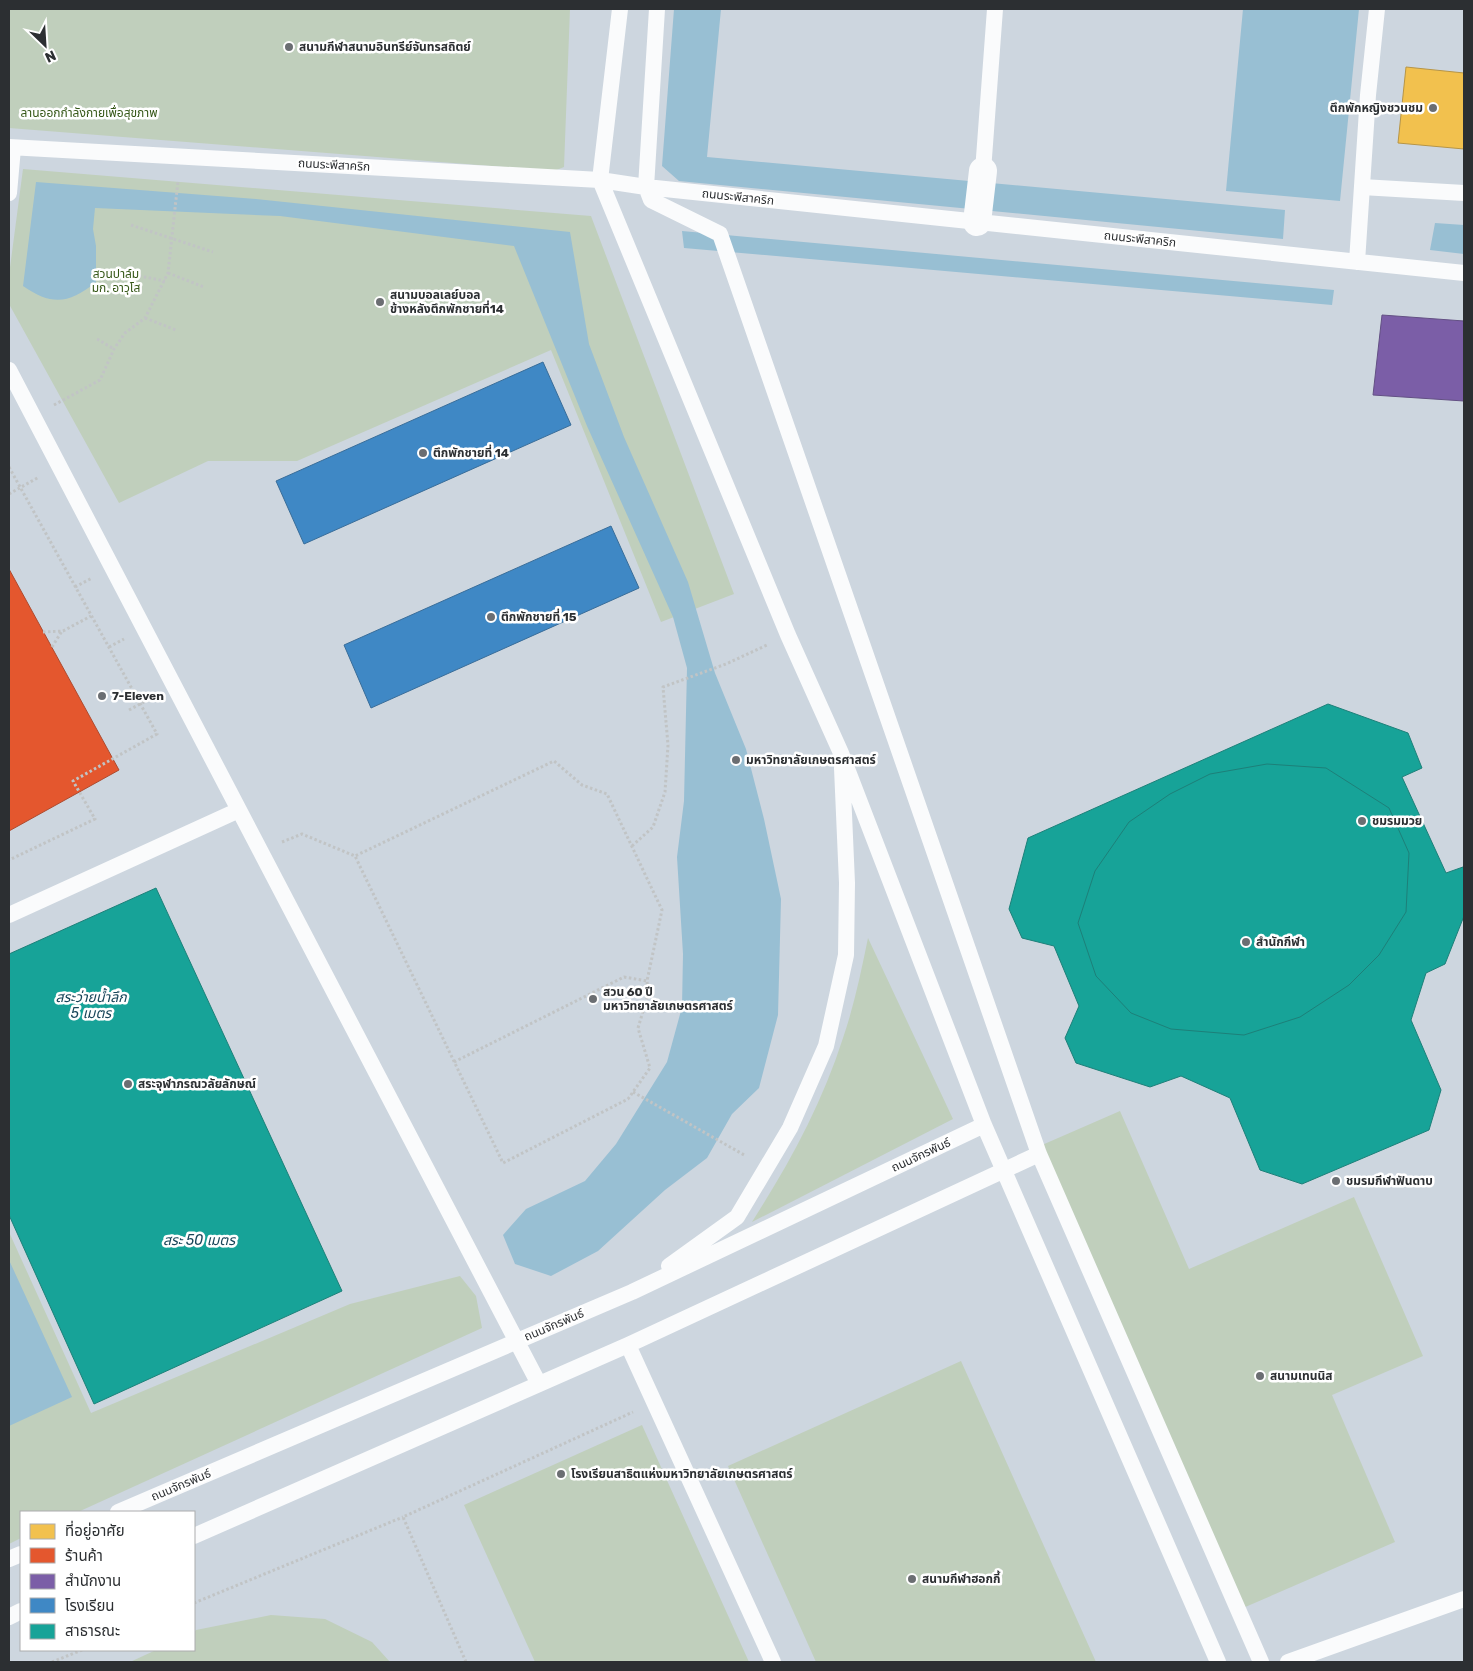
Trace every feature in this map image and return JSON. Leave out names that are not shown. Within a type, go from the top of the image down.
[{"type":"street","points":[[978,216],[983,171]]},
{"type":"lane","points":[[620,9],[600,180],[788,635],[841,753],[984,1126],[1218,1662]]},
{"type":"lane","points":[[657,9],[646,187],[651,200],[720,234],[1039,1154],[1261,1662]]},
{"type":"lane","points":[[983,171],[995,9]]},
{"type":"lane","points":[[1357,262],[1377,9]]},
{"type":"lane","points":[[9,194],[11,148]]},
{"type":"lane","name":"ถนนระพีสาคริก","points":[[11,148],[600,180],[646,187],[978,216],[1357,262],[1464,273]]},
{"type":"lane","points":[[1362,187],[1464,193]]},
{"type":"lane","points":[[9,370],[539,1384]]},
{"type":"lane","points":[[632,1292],[738,1217],[790,1128],[826,1046],[846,955],[847,883],[841,753]]},
{"type":"lane","points":[[9,915],[239,810]]},
{"type":"lane","name":"ถนนจักรพันธ์","points":[[120,1511],[632,1292],[984,1126]]},
{"type":"lane","points":[[195,1536],[628,1345],[1039,1154]]},
{"type":"lane","points":[[628,1345],[774,1662]]},
{"type":"lane","points":[[1288,1662],[1464,1599]]},
{"type":"path","points":[[33,416],[100,380],[114,348],[125,333],[145,318],[168,273],[176,215],[176,188]]},
{"type":"path","points":[[130,224],[214,252]]},
{"type":"path","points":[[168,273],[204,287]]},
{"type":"path","points":[[129,274],[165,281]]},
{"type":"path","points":[[145,318],[176,330]]},
{"type":"path","points":[[97,340],[114,348]]},
{"type":"path","points":[[9,494],[59,465]]},
{"type":"path","points":[[9,467],[157,734],[74,781],[95,819],[9,860]]},
{"type":"path","points":[[43,632],[63,631],[91,616]]},
{"type":"path","points":[[52,647],[63,631]]},
{"type":"path","points":[[632,846],[653,828],[665,792],[668,745],[663,687],[726,664],[788,635]]},
{"type":"path","points":[[129,710],[140,704]]},
{"type":"path","points":[[260,851],[302,834],[355,856],[502,1163],[628,1099],[650,1068],[638,1028],[648,995],[647,981],[662,910],[607,794],[582,785],[554,761],[355,856]]},
{"type":"path","points":[[454,1062],[624,977],[647,981]]},
{"type":"path","points":[[633,1092],[724,1145]]},
{"type":"path","points":[[195,1603],[403,1517],[654,1403]]},
{"type":"path","points":[[403,1517],[466,1662]]},
{"type":"path","points":[[52,1662],[80,1651]]},
{"type":"shaded area","name":"มหาวิทยาลัยเกษตรศาสตร์","points":[[9,9],[1464,9],[1464,1662],[9,1662]]},
{"type":"green space","name":"สนามกีฬาสนามอินทรีย์จันทรสถิตย์","points":[[9,9],[570,9],[564,167],[554,171],[9,128]]},
{"type":"green space","name":"สวนปาล์ม มก. อาวุโส","points":[[23,169],[591,216],[734,594],[661,622],[551,350],[297,461],[208,461],[119,503],[9,304],[9,275]]},
{"type":"green space","points":[[868,938],[953,1119],[752,1222],[804,1133],[835,1062],[851,1014]]},
{"type":"green space","name":"สนามเทนนิส","points":[[1120,1111],[1189,1269],[1354,1197],[1423,1356],[1332,1395],[1395,1542],[1243,1608],[1042,1145]]},
{"type":"green space","points":[[9,1232],[91,1413],[350,1304],[460,1276],[476,1296],[482,1328],[80,1511],[20,1511],[20,1538],[9,1544]]},
{"type":"green space","points":[[961,1361],[1096,1662],[816,1662],[728,1466]]},
{"type":"green space","points":[[642,1425],[749,1662],[535,1662],[464,1505]]},
{"type":"green space","points":[[271,1615],[325,1619],[372,1642],[390,1662],[130,1662],[154,1651],[195,1651],[196,1630]]},
{"type":"water","points":[[674,9],[721,9],[707,157],[1285,210],[1283,239],[679,181],[662,166]]},
{"type":"water","points":[[1243,9],[1359,9],[1340,201],[1226,191]]},
{"type":"water","points":[[36,182],[256,199],[570,232],[589,344],[624,437],[688,582],[715,673],[746,749],[764,819],[781,899],[778,1015],[759,1088],[732,1114],[707,1158],[665,1190],[598,1251],[551,1276],[515,1264],[503,1235],[526,1209],[585,1181],[616,1144],[667,1062],[682,1007],[683,954],[677,857],[684,801],[687,668],[673,617],[587,426],[514,246],[280,216],[95,208],[93,229],[96,246],[96,282],[77,295],[60,300],[52,299],[43,297],[23,286]]},
{"type":"water","points":[[1435,223],[1464,225],[1464,254],[1430,250]]},
{"type":"water","points":[[682,231],[1334,290],[1332,305],[684,248]]},
{"type":"water","points":[[9,1260],[72,1397],[9,1426]]},
{"type":"building: ที่อยู่อาศัย","name":"ตึกพักหญิงชวนชม","points":[[1406,67],[1464,73],[1464,149],[1398,143]]},
{"type":"building: ร้านค้า","points":[[9,569],[119,770],[9,831]]},
{"type":"building: สำนักงาน","points":[[1382,315],[1464,321],[1464,401],[1373,395]]},
{"type":"building: โรงเรียน","name":"ตึกพักชายที่ 14","points":[[543,362],[571,425],[304,544],[276,481]]},
{"type":"building: โรงเรียน","name":"ตึกพักชายที่ 15","points":[[611,526],[639,588],[371,708],[344,645]]},
{"type":"building: สาธารณะ","name":"สำนักกีฬา","points":[[1328,704],[1408,733],[1422,768],[1402,777],[1446,873],[1463,867],[1464,869],[1464,916],[1445,964],[1426,973],[1411,1020],[1441,1090],[1429,1130],[1302,1184],[1260,1170],[1230,1098],[1181,1076],[1150,1087],[1076,1063],[1065,1038],[1079,1006],[1054,946],[1022,938],[1009,909],[1028,838]]},
{"type":"building: สาธารณะ","name":"สำนักกีฬา","points":[[1267,764],[1326,768],[1389,808],[1409,853],[1406,912],[1379,955],[1349,985],[1300,1017],[1244,1035],[1171,1029],[1131,1013],[1096,976],[1078,923],[1095,871],[1129,822],[1170,794],[1210,774]]},
{"type":"building: สาธารณะ","name":"สระจุฬาภรณวลัยลักษณ์","points":[[156,888],[342,1291],[94,1404],[9,1215],[9,954]]},
{"type":"place","name":"สนามกีฬาสนามอินทรีย์จันทรสถิตย์","points":[[289,47]]},
{"type":"place","name":"ตึกพักหญิงชวนชม","points":[[1433,108]]},
{"type":"place","name":"สนามบอลเลย์บอล ข้างหลังตึกพักชายที่14","points":[[380,302]]},
{"type":"place","name":"ตึกพักชายที่ 14","points":[[423,453]]},
{"type":"place","name":"ตึกพักชายที่ 15","points":[[491,617]]},
{"type":"place","name":"7-Eleven","points":[[102,696]]},
{"type":"place","name":"มหาวิทยาลัยเกษตรศาสตร์","points":[[736,760]]},
{"type":"place","name":"ชมรมมวย","points":[[1362,821]]},
{"type":"place","name":"สำนักกีฬา","points":[[1246,942]]},
{"type":"place","name":"สวน 60 ปี มหาวิทยาลัยเกษตรศาสตร์","points":[[593,999]]},
{"type":"place","name":"สระจุฬาภรณวลัยลักษณ์","points":[[128,1084]]},
{"type":"place","name":"ชมรมกีฬาฟันดาบ","points":[[1336,1181]]},
{"type":"place","name":"สนามเทนนิส","points":[[1260,1376]]},
{"type":"place","name":"โรงเรียนสาธิตแห่งมหาวิทยาลัยเกษตรศาสตร์","points":[[561,1474]]},
{"type":"place","name":"สนามกีฬาฮอกกี้","points":[[912,1579]]},
{"type":"park label","name":"ลานออกกำลังกายเพื่อสุขภาพ","points":[[89,113]]},
{"type":"water label","name":"สระว่ายน้ำลึก 5 เมตร","points":[[91,1006]]},
{"type":"water label","name":"สระ 50 เมตร","points":[[199,1240]]}]
